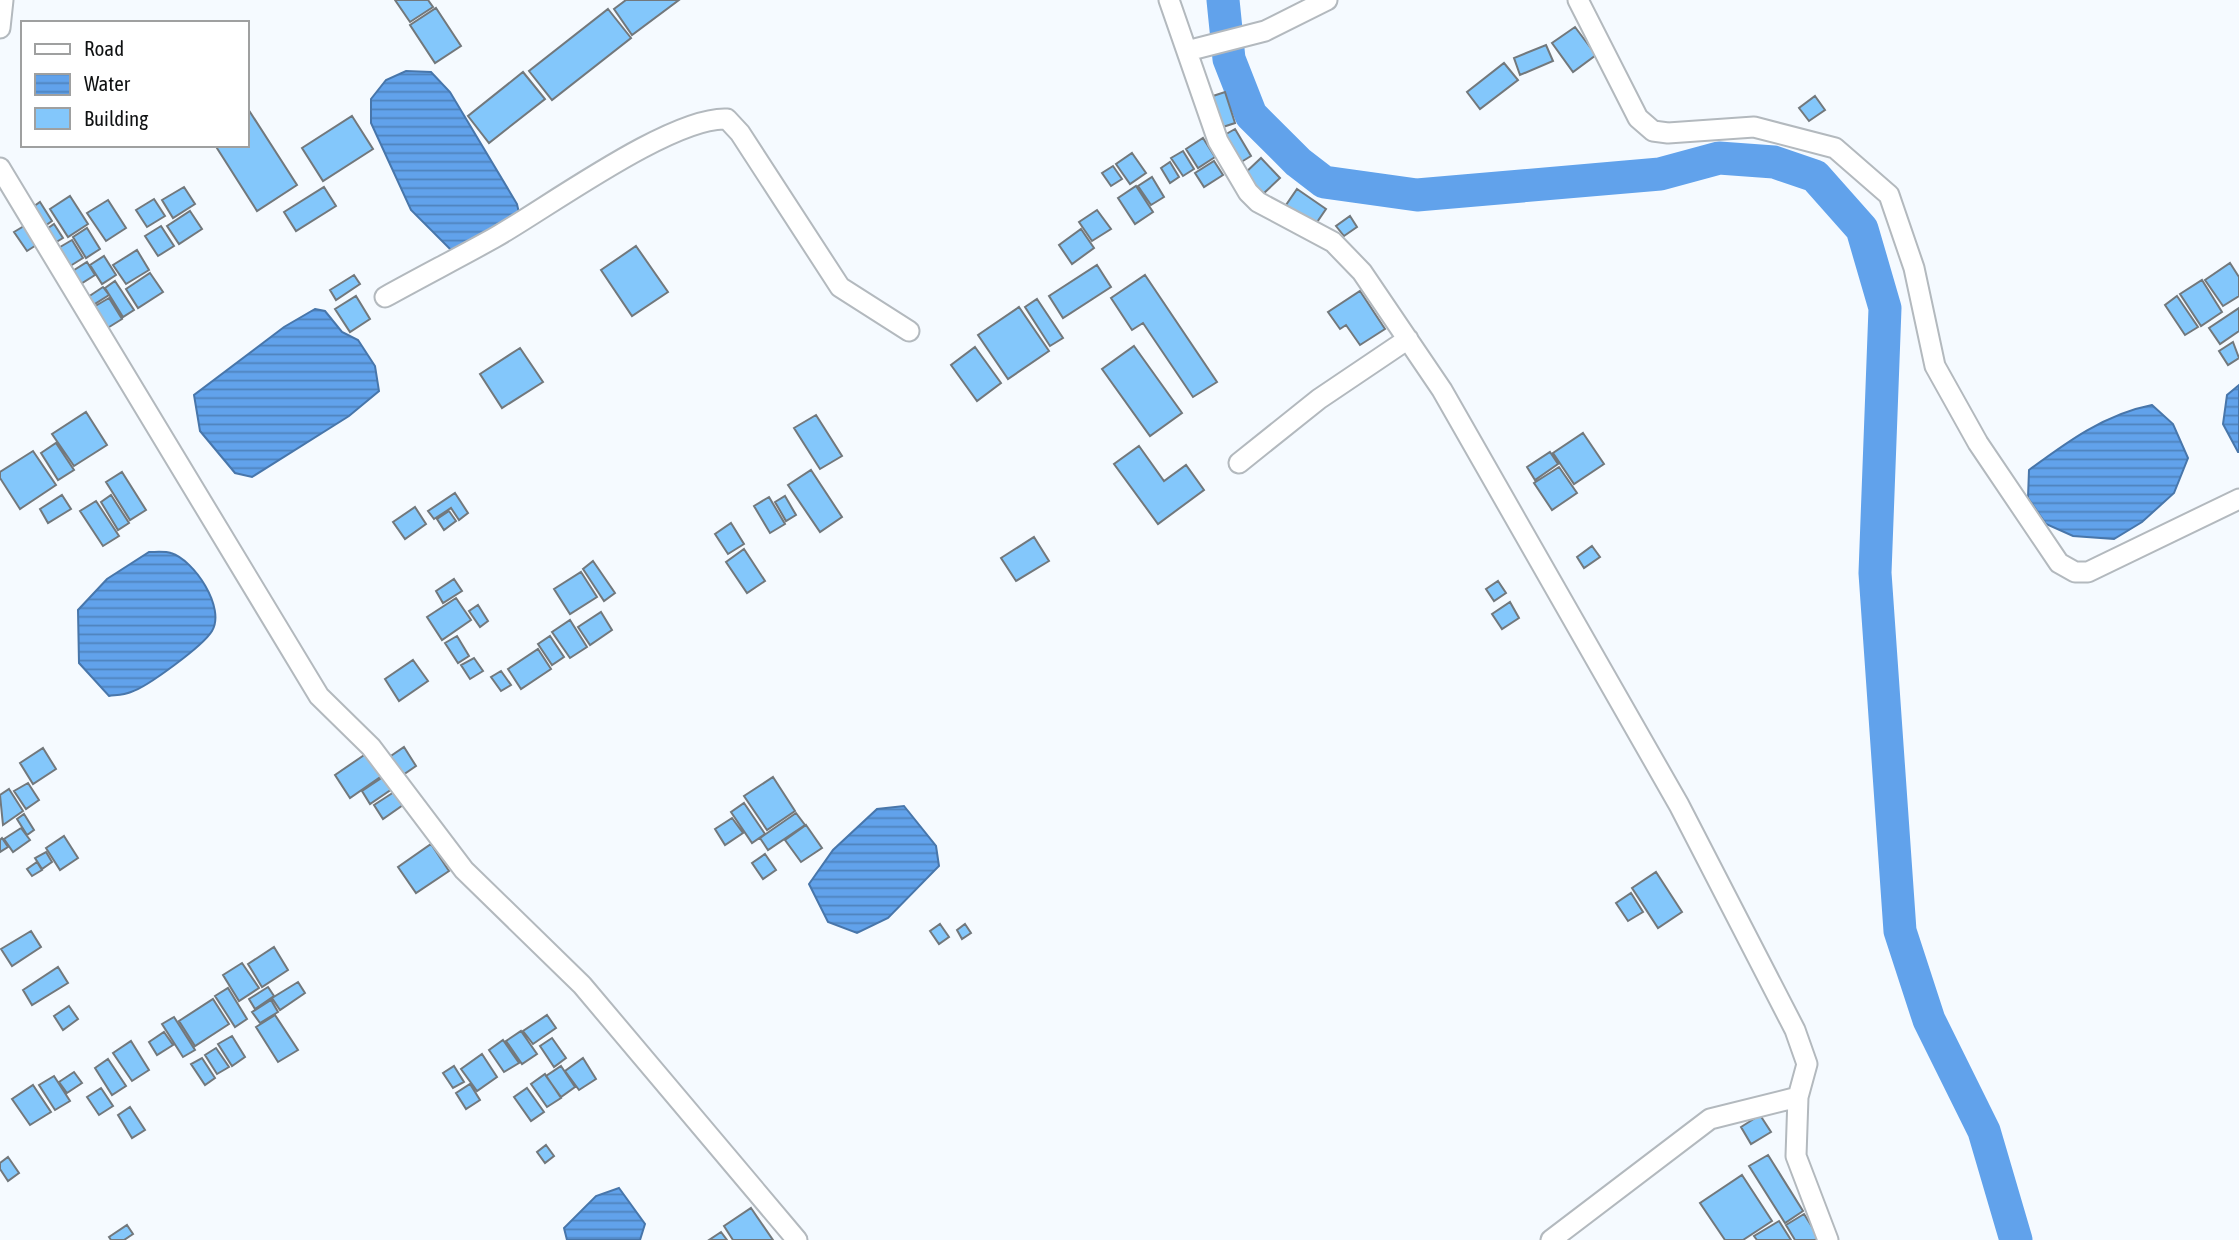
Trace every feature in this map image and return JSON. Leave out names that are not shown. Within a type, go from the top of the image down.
[{"type":"street","points":[[0,28],[3,0]]},
{"type":"street","points":[[1169,0],[1192,50],[1218,141],[1248,192],[1258,202],[1333,242],[1362,272],[1442,390],[1666,781],[1795,1030],[1807,1064],[1798,1097],[1796,1156],[1828,1240]]},
{"type":"street","points":[[1192,50],[1265,31],[1327,0]]},
{"type":"street","points":[[1578,0],[1638,118],[1653,131],[1668,133],[1754,127],[1835,148],[1889,195],[1914,268],[1935,366],[1978,443],[2059,564],[2075,572],[2088,572],[2239,499]]},
{"type":"street","points":[[385,297],[495,237],[654,142],[710,118],[727,119],[740,133],[840,287],[909,331]]},
{"type":"street","points":[[0,168],[319,696],[371,747],[464,870],[582,985],[797,1240]]},
{"type":"street","points":[[1239,463],[1319,399],[1408,339]]},
{"type":"street","points":[[1551,1240],[1710,1119],[1798,1097]]},
{"type":"water","points":[[406,71],[431,72],[450,92],[517,204],[519,213],[454,253],[411,210],[371,123],[371,99],[386,80]]},
{"type":"water","points":[[315,309],[325,311],[342,332],[358,340],[375,366],[379,391],[349,416],[252,477],[235,473],[200,431],[194,395],[284,327]]},
{"type":"water","points":[[2239,385],[2238,452],[2223,424],[2227,395]]},
{"type":"water","points":[[2152,405],[2173,424],[2188,458],[2174,493],[2142,522],[2114,539],[2073,536],[2046,524],[2028,498],[2029,470],[2102,422]]},
{"type":"water","points":[[149,552],[171,553],[189,565],[211,598],[215,621],[207,638],[187,656],[139,689],[109,696],[79,663],[78,610],[107,579]]},
{"type":"water","points":[[904,806],[936,846],[939,866],[888,918],[857,933],[828,922],[809,884],[833,850],[877,809]]},
{"type":"water","points":[[619,1188],[645,1224],[640,1240],[567,1240],[564,1228],[596,1196]]},
{"type":"building","points":[[395,0],[428,0],[433,7],[410,22]]},
{"type":"building","points":[[626,0],[679,0],[632,35],[614,9]]},
{"type":"building","points":[[436,8],[461,46],[435,63],[410,25]]},
{"type":"building","points":[[608,9],[631,38],[552,100],[529,71]]},
{"type":"building","points":[[1575,27],[1596,55],[1573,72],[1552,43]]},
{"type":"building","points":[[1546,45],[1553,61],[1520,75],[1514,58]]},
{"type":"building","points":[[1504,63],[1518,80],[1480,109],[1467,92]]},
{"type":"building","points":[[523,72],[545,99],[489,143],[468,116]]},
{"type":"building","points":[[1225,92],[1235,123],[1220,128],[1210,97]]},
{"type":"building","points":[[1815,96],[1825,110],[1809,121],[1799,108]]},
{"type":"building","points":[[250,112],[297,185],[257,211],[216,147],[248,147]]},
{"type":"building","points":[[352,116],[373,149],[323,181],[302,148]]},
{"type":"building","points":[[1235,129],[1251,156],[1238,164],[1221,137]]},
{"type":"building","points":[[1203,138],[1215,157],[1198,168],[1186,149]]},
{"type":"building","points":[[1183,151],[1194,169],[1183,176],[1171,158]]},
{"type":"building","points":[[1132,153],[1146,173],[1130,184],[1116,164]]},
{"type":"building","points":[[1261,158],[1280,178],[1263,194],[1244,174]]},
{"type":"building","points":[[1214,161],[1223,175],[1204,187],[1195,173]]},
{"type":"building","points":[[1170,162],[1179,177],[1170,183],[1161,168]]},
{"type":"building","points":[[1113,166],[1122,179],[1111,186],[1102,173]]},
{"type":"building","points":[[1152,177],[1164,197],[1151,205],[1138,186]]},
{"type":"building","points":[[1136,186],[1153,212],[1135,224],[1118,198]]},
{"type":"building","points":[[184,187],[195,204],[173,218],[162,200]]},
{"type":"building","points":[[324,187],[336,206],[296,231],[284,212]]},
{"type":"building","points":[[1297,189],[1326,209],[1315,225],[1286,205]]},
{"type":"building","points":[[70,196],[88,224],[68,237],[50,209]]},
{"type":"building","points":[[154,199],[165,216],[147,227],[136,210]]},
{"type":"building","points":[[108,200],[126,228],[106,241],[87,213]]},
{"type":"building","points":[[40,202],[52,221],[42,228],[30,209]]},
{"type":"building","points":[[1097,210],[1111,229],[1092,241],[1079,222]]},
{"type":"building","points":[[190,211],[202,229],[179,244],[167,226]]},
{"type":"building","points":[[1350,216],[1357,227],[1344,236],[1336,226]]},
{"type":"building","points":[[29,223],[41,242],[27,251],[14,232]]},
{"type":"building","points":[[54,224],[63,238],[53,244],[44,231]]},
{"type":"building","points":[[161,226],[174,246],[158,256],[145,236]]},
{"type":"building","points":[[87,228],[100,249],[86,258],[73,237]]},
{"type":"building","points":[[1081,229],[1094,248],[1072,264],[1059,245]]},
{"type":"building","points":[[72,240],[83,258],[67,268],[55,250]]},
{"type":"building","points":[[636,246],[668,292],[632,316],[601,270]]},
{"type":"building","points":[[137,250],[149,270],[126,284],[113,265]]},
{"type":"building","points":[[104,256],[116,275],[102,284],[90,265]]},
{"type":"building","points":[[87,262],[95,275],[79,285],[71,272]]},
{"type":"building","points":[[2230,263],[2239,277],[2239,296],[2223,306],[2205,280]]},
{"type":"building","points":[[1097,265],[1111,287],[1063,318],[1049,296]]},
{"type":"building","points":[[150,273],[163,292],[138,308],[126,289]]},
{"type":"building","points":[[354,275],[360,284],[336,300],[330,290]]},
{"type":"building","points":[[1145,275],[1217,382],[1193,397],[1143,323],[1132,330],[1111,298]]},
{"type":"building","points":[[2202,280],[2222,312],[2201,326],[2180,294]]},
{"type":"building","points":[[115,281],[134,310],[123,317],[105,288]]},
{"type":"building","points":[[103,287],[109,295],[93,305],[88,297]]},
{"type":"building","points":[[1360,291],[1385,329],[1360,345],[1346,325],[1340,329],[1328,312]]},
{"type":"building","points":[[356,296],[370,319],[350,332],[335,309]]},
{"type":"building","points":[[2177,296],[2198,327],[2185,335],[2165,305]]},
{"type":"building","points":[[109,298],[122,319],[106,329],[92,308]]},
{"type":"building","points":[[1037,299],[1063,338],[1050,346],[1025,307]]},
{"type":"building","points":[[1019,307],[1049,351],[1008,379],[978,335]]},
{"type":"building","points":[[2239,308],[2239,331],[2220,344],[2209,328]]},
{"type":"building","points":[[2233,342],[2239,358],[2228,365],[2219,351]]},
{"type":"building","points":[[1134,346],[1182,413],[1150,436],[1102,369]]},
{"type":"building","points":[[975,347],[1001,383],[977,401],[951,365]]},
{"type":"building","points":[[520,348],[543,382],[502,408],[480,374]]},
{"type":"building","points":[[86,412],[107,445],[74,466],[52,434]]},
{"type":"building","points":[[816,415],[842,456],[820,469],[794,428]]},
{"type":"building","points":[[1583,433],[1604,464],[1574,484],[1553,453]]},
{"type":"building","points":[[56,443],[74,470],[58,480],[41,453]]},
{"type":"building","points":[[1139,446],[1164,481],[1186,465],[1204,490],[1158,524],[1114,464]]},
{"type":"building","points":[[33,451],[56,485],[20,509],[0,478],[0,472]]},
{"type":"building","points":[[1550,452],[1558,464],[1535,480],[1527,467]]},
{"type":"building","points":[[1559,467],[1577,493],[1552,510],[1534,483]]},
{"type":"building","points":[[811,470],[842,517],[820,532],[788,485]]},
{"type":"building","points":[[122,472],[146,510],[130,520],[106,482]]},
{"type":"building","points":[[455,493],[468,513],[459,520],[451,508],[434,519],[428,511]]},
{"type":"building","points":[[62,495],[71,509],[48,523],[40,509]]},
{"type":"building","points":[[111,495],[129,523],[118,530],[101,502]]},
{"type":"building","points":[[785,496],[796,515],[786,521],[775,502]]},
{"type":"building","points":[[769,497],[785,524],[770,533],[754,506]]},
{"type":"building","points":[[96,501],[119,536],[103,546],[80,511]]},
{"type":"building","points":[[415,507],[426,524],[405,539],[393,522]]},
{"type":"building","points":[[449,511],[456,521],[444,530],[437,519]]},
{"type":"building","points":[[731,523],[744,544],[728,554],[715,534]]},
{"type":"building","points":[[1034,537],[1049,561],[1016,581],[1001,558]]},
{"type":"building","points":[[1592,546],[1600,557],[1584,568],[1577,557]]},
{"type":"building","points":[[744,549],[765,581],[747,593],[726,562]]},
{"type":"building","points":[[593,561],[615,593],[604,601],[583,569]]},
{"type":"building","points":[[581,572],[597,597],[570,614],[554,589]]},
{"type":"building","points":[[454,579],[462,591],[443,603],[436,591]]},
{"type":"building","points":[[1498,581],[1506,593],[1494,601],[1486,589]]},
{"type":"building","points":[[456,598],[471,620],[442,640],[427,617]]},
{"type":"building","points":[[1510,602],[1519,618],[1502,629],[1492,614]]},
{"type":"building","points":[[478,605],[488,621],[480,627],[469,611]]},
{"type":"building","points":[[601,612],[612,630],[590,645],[578,627]]},
{"type":"building","points":[[570,620],[587,647],[570,658],[552,632]]},
{"type":"building","points":[[457,636],[469,656],[458,663],[445,643]]},
{"type":"building","points":[[550,636],[564,657],[552,665],[538,644]]},
{"type":"building","points":[[538,649],[551,669],[521,689],[508,669]]},
{"type":"building","points":[[474,658],[483,671],[470,679],[461,665]]},
{"type":"building","points":[[413,660],[428,681],[399,701],[385,679]]},
{"type":"building","points":[[501,671],[511,685],[501,691],[491,677]]},
{"type":"building","points":[[404,747],[416,766],[397,779],[385,760]]},
{"type":"building","points":[[43,748],[56,769],[33,784],[20,763]]},
{"type":"building","points":[[370,751],[386,773],[350,798],[335,775]]},
{"type":"building","points":[[383,777],[392,789],[370,804],[362,791]]},
{"type":"building","points":[[773,777],[795,811],[767,830],[744,796]]},
{"type":"building","points":[[28,783],[39,800],[26,809],[14,791]]},
{"type":"building","points":[[9,789],[23,811],[3,825],[0,795]]},
{"type":"building","points":[[394,792],[403,805],[383,819],[374,805]]},
{"type":"building","points":[[744,803],[765,834],[752,843],[731,812]]},
{"type":"building","points":[[796,813],[805,825],[768,850],[760,838]]},
{"type":"building","points":[[24,814],[34,830],[27,835],[17,819]]},
{"type":"building","points":[[732,818],[743,833],[725,845],[715,829]]},
{"type":"building","points":[[806,825],[822,848],[801,862],[785,840]]},
{"type":"building","points":[[21,828],[30,840],[13,852],[4,839]]},
{"type":"building","points":[[64,836],[78,858],[60,870],[46,848]]},
{"type":"building","points":[[2,838],[8,847],[0,852],[0,840]]},
{"type":"building","points":[[431,844],[449,871],[416,893],[398,867]]},
{"type":"building","points":[[46,852],[52,862],[42,869],[35,858]]},
{"type":"building","points":[[765,854],[776,870],[763,879],[752,863]]},
{"type":"building","points":[[37,862],[42,870],[32,876],[27,869]]},
{"type":"building","points":[[1656,872],[1682,912],[1658,928],[1632,888]]},
{"type":"building","points":[[1631,893],[1643,912],[1628,921],[1616,903]]},
{"type":"building","points":[[940,924],[949,937],[939,944],[930,931]]},
{"type":"building","points":[[965,924],[971,933],[962,939],[957,930]]},
{"type":"building","points":[[31,931],[41,947],[12,966],[1,949]]},
{"type":"building","points":[[274,947],[288,970],[262,987],[248,964]]},
{"type":"building","points":[[242,963],[259,988],[239,1001],[223,975]]},
{"type":"building","points":[[58,967],[68,983],[32,1005],[23,990]]},
{"type":"building","points":[[298,982],[305,993],[280,1010],[272,998]]},
{"type":"building","points":[[268,987],[274,996],[255,1009],[249,999]]},
{"type":"building","points":[[228,988],[247,1019],[235,1027],[215,996]]},
{"type":"building","points":[[213,999],[229,1024],[195,1046],[179,1021]]},
{"type":"building","points":[[271,1000],[278,1012],[260,1023],[252,1012]]},
{"type":"building","points":[[69,1006],[78,1019],[63,1030],[54,1016]]},
{"type":"building","points":[[275,1015],[298,1050],[278,1062],[256,1027]]},
{"type":"building","points":[[547,1015],[556,1028],[533,1044],[523,1031]]},
{"type":"building","points":[[174,1017],[195,1050],[183,1057],[162,1024]]},
{"type":"building","points":[[521,1031],[537,1054],[522,1064],[506,1041]]},
{"type":"building","points":[[164,1032],[173,1045],[157,1055],[149,1042]]},
{"type":"building","points":[[232,1036],[245,1057],[232,1066],[218,1044]]},
{"type":"building","points":[[552,1038],[566,1058],[554,1067],[540,1046]]},
{"type":"building","points":[[503,1040],[519,1063],[504,1072],[489,1050]]},
{"type":"building","points":[[131,1041],[149,1070],[132,1081],[113,1053]]},
{"type":"building","points":[[216,1048],[229,1067],[217,1074],[205,1055]]},
{"type":"building","points":[[482,1054],[497,1077],[477,1091],[461,1069]]},
{"type":"building","points":[[202,1058],[215,1078],[205,1085],[191,1064]]},
{"type":"building","points":[[583,1058],[596,1079],[579,1090],[565,1071]]},
{"type":"building","points":[[108,1059],[126,1086],[112,1095],[95,1068]]},
{"type":"building","points":[[454,1066],[464,1082],[453,1088],[443,1073]]},
{"type":"building","points":[[561,1066],[575,1087],[561,1097],[546,1076]]},
{"type":"building","points":[[74,1072],[82,1083],[67,1093],[59,1082]]},
{"type":"building","points":[[545,1074],[561,1098],[547,1107],[531,1084]]},
{"type":"building","points":[[54,1076],[70,1101],[55,1110],[39,1085]]},
{"type":"building","points":[[470,1084],[480,1100],[466,1109],[456,1093]]},
{"type":"building","points":[[33,1085],[51,1112],[30,1125],[12,1099]]},
{"type":"building","points":[[101,1088],[113,1106],[99,1115],[87,1097]]},
{"type":"building","points":[[527,1088],[544,1112],[531,1121],[514,1097]]},
{"type":"building","points":[[130,1107],[145,1130],[132,1138],[118,1115]]},
{"type":"building","points":[[1760,1115],[1771,1132],[1751,1144],[1741,1127]]},
{"type":"building","points":[[546,1145],[554,1156],[545,1163],[537,1152]]},
{"type":"building","points":[[1768,1155],[1803,1211],[1785,1223],[1749,1166]]},
{"type":"building","points":[[8,1157],[19,1173],[8,1181],[0,1169],[0,1163]]},
{"type":"building","points":[[1742,1175],[1772,1221],[1743,1240],[1725,1240],[1700,1203]]},
{"type":"building","points":[[751,1208],[773,1240],[733,1240],[724,1226]]},
{"type":"building","points":[[1804,1214],[1819,1238],[1795,1240],[1786,1225]]},
{"type":"building","points":[[1779,1221],[1791,1240],[1757,1240],[1754,1236]]},
{"type":"building","points":[[127,1225],[133,1234],[124,1240],[111,1240],[109,1237]]},
{"type":"building","points":[[721,1232],[727,1240],[709,1240]]},
{"type":"waterway","points":[[1223,0],[1229,59],[1251,115],[1298,162],[1324,182],[1417,195],[1660,174],[1719,158],[1774,162],[1815,176],[1862,229],[1885,308],[1875,573],[1900,931],[1929,1020],[1984,1131],[2016,1240]]}]
